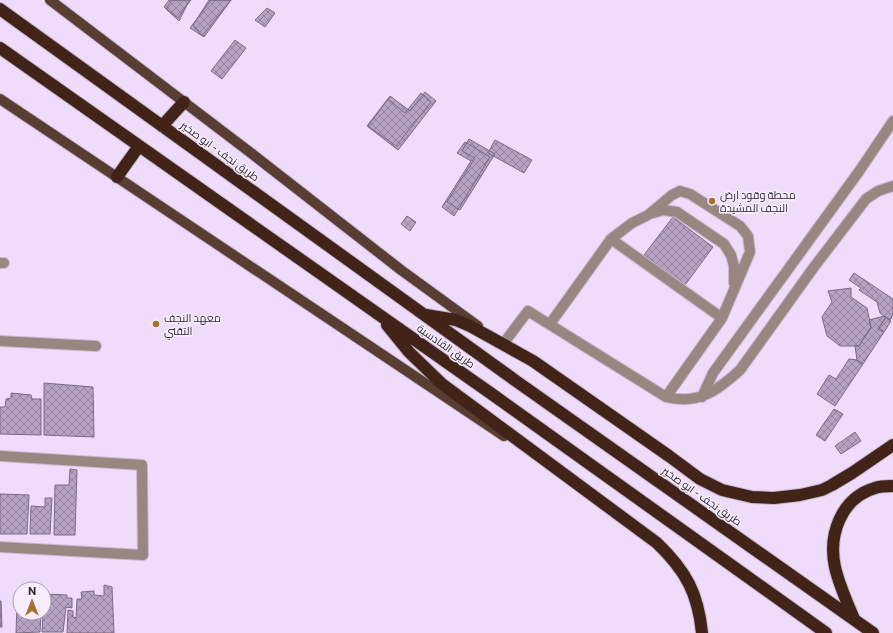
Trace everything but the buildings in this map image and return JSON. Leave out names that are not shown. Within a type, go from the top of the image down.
[{"type":"highway","name":"طريق نجف - ابو صخير","points":[[0,9],[425,315]]},
{"type":"highway","points":[[0,48],[381,316],[408,352],[442,384],[657,543],[685,576],[695,597],[700,616],[702,633]]},
{"type":"highway","points":[[162,126],[184,102]]},
{"type":"highway","points":[[117,177],[139,146]]},
{"type":"highway","points":[[425,315],[456,320],[470,326],[533,361],[700,479],[722,490],[752,497],[774,498],[800,495],[822,490],[846,477],[893,445]]},
{"type":"highway","name":"طريق القادسية","points":[[425,315],[516,381]]},
{"type":"highway","name":"طريق القادسية","points":[[381,316],[826,633]]},
{"type":"highway","name":"طريق نجف - ابو صخير","points":[[516,381],[873,633]]},
{"type":"highway","points":[[854,619],[838,580],[833,552],[837,525],[841,515],[852,502],[865,492],[876,487],[893,486]]},
{"type":"main road","points":[[50,0],[401,270],[503,344]]},
{"type":"main road","points":[[0,99],[591,495]]},
{"type":"lane","points":[[702,397],[714,373],[860,170],[893,121]]},
{"type":"lane","points":[[503,344],[528,311],[666,397],[678,400],[690,400],[702,397],[725,384],[740,370],[814,267],[866,199],[878,190],[893,186]]},
{"type":"lane","points":[[648,215],[672,195],[680,191],[690,194],[740,226],[748,236],[750,252],[722,318],[666,397]]},
{"type":"lane","points":[[550,324],[611,239],[632,223],[663,210],[677,212],[724,244],[731,255],[734,266],[733,291]]},
{"type":"lane","points":[[611,239],[722,318]]},
{"type":"lane","points":[[0,341],[96,346]]},
{"type":"lane","points":[[0,456],[142,465],[144,555],[0,547]]},
{"type":"place","name":"محطة وقود ارض النجف المشيدة","points":[[712,201]]},
{"type":"place","name":"معهد النجف التقني","points":[[156,324]]}]
